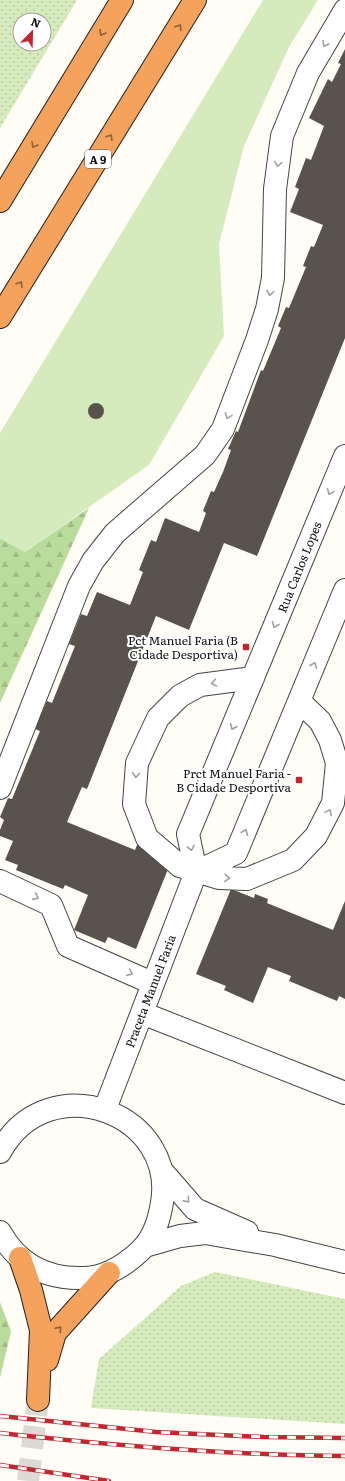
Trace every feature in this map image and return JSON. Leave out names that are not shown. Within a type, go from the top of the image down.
[{"type":"highway","points":[[0,201],[122,0]]},
{"type":"highway","name":"A 9","points":[[0,317],[195,0]]},
{"type":"highway","points":[[7,1244],[31,1290],[41,1330],[38,1396],[55,1334],[109,1273]]},
{"type":"street","points":[[0,788],[79,586],[93,561],[115,533],[205,455],[223,429],[257,340],[267,308],[273,278],[274,189],[282,136],[308,73],[345,10]]},
{"type":"street","name":"Rua Carlos Lopes","points":[[253,678],[345,456]]},
{"type":"street","points":[[196,872],[236,853],[345,590]]},
{"type":"street","points":[[253,678],[200,685],[180,696],[158,718],[137,763],[134,804],[147,838],[180,866],[219,878],[247,879],[294,860],[316,836],[333,803],[337,763],[330,740],[320,721],[299,701]]},
{"type":"street","points":[[196,872],[188,834],[253,678]]},
{"type":"street","name":"Praceta Manuel Faria","points":[[105,1109],[152,983],[196,872]]},
{"type":"street","points":[[0,881],[51,905],[68,946],[152,983]]},
{"type":"street","points":[[142,1013],[345,1093]]},
{"type":"street","points":[[2,1144],[27,1120],[51,1108],[78,1104],[105,1109],[130,1123],[150,1144],[161,1170],[164,1197],[158,1223],[145,1246],[129,1262],[109,1273],[86,1278],[62,1278],[39,1270],[7,1244]]},
{"type":"street","points":[[161,1170],[195,1209],[276,1245]]},
{"type":"street","points":[[145,1246],[180,1236],[205,1233],[276,1245],[345,1262]]},
{"type":"green space","points":[[0,0],[77,0],[52,42],[52,12],[12,12],[12,52],[46,52],[0,128]]},
{"type":"green space","points":[[263,0],[318,0],[289,47],[244,146],[219,244],[224,336],[149,465],[25,552],[0,538],[0,433]]},
{"type":"green space","points":[[89,508],[0,703],[0,538],[25,552]]},
{"type":"green space","points":[[215,1272],[345,1299],[345,1424],[91,1408],[99,1359],[181,1286]]},
{"type":"green space","points":[[0,1302],[11,1331],[0,1378]]},
{"type":"building","points":[[345,49],[345,338],[257,556],[224,543],[189,630],[156,616],[87,789],[82,787],[67,822],[135,850],[137,845],[152,851],[150,856],[170,864],[136,949],[108,937],[105,943],[74,930],[88,895],[65,885],[63,889],[16,870],[18,865],[5,860],[13,841],[0,836],[0,830],[4,820],[0,817],[8,798],[12,799],[40,731],[35,729],[47,701],[52,703],[75,646],[69,644],[81,614],[87,616],[97,592],[130,605],[143,572],[139,570],[151,540],[156,542],[165,518],[199,532],[206,513],[203,511],[211,491],[214,492],[223,472],[231,450],[228,449],[236,431],[238,432],[261,370],[263,371],[281,328],[278,326],[286,307],[289,308],[306,267],[303,266],[311,246],[314,247],[323,225],[290,212],[299,189],[295,187],[306,158],[311,160],[324,126],[309,118],[328,79],[332,82],[341,64],[338,63]]},
{"type":"building","points":[[96,403],[103,408],[104,411],[99,418],[96,419],[89,414],[88,411],[93,404]]},
{"type":"building","points":[[231,889],[254,898],[255,894],[268,899],[267,903],[333,930],[345,901],[345,999],[339,996],[337,1001],[289,981],[291,976],[268,967],[253,1003],[224,990],[226,986],[196,974]]},
{"type":"tunnel","points":[[28,1481],[38,1400]]},
{"type":"railway","points":[[0,1416],[156,1432],[264,1437],[345,1438]]},
{"type":"railway","points":[[0,1433],[86,1442],[215,1452],[345,1456]]},
{"type":"railway","points":[[0,1465],[109,1481]]},
{"type":"place","name":"Pct Manuel Faria (B Cidade Desportiva)","points":[[246,647]]},
{"type":"place","name":"Prct Manuel Faria - B Cidade Desportiva","points":[[299,780]]}]
